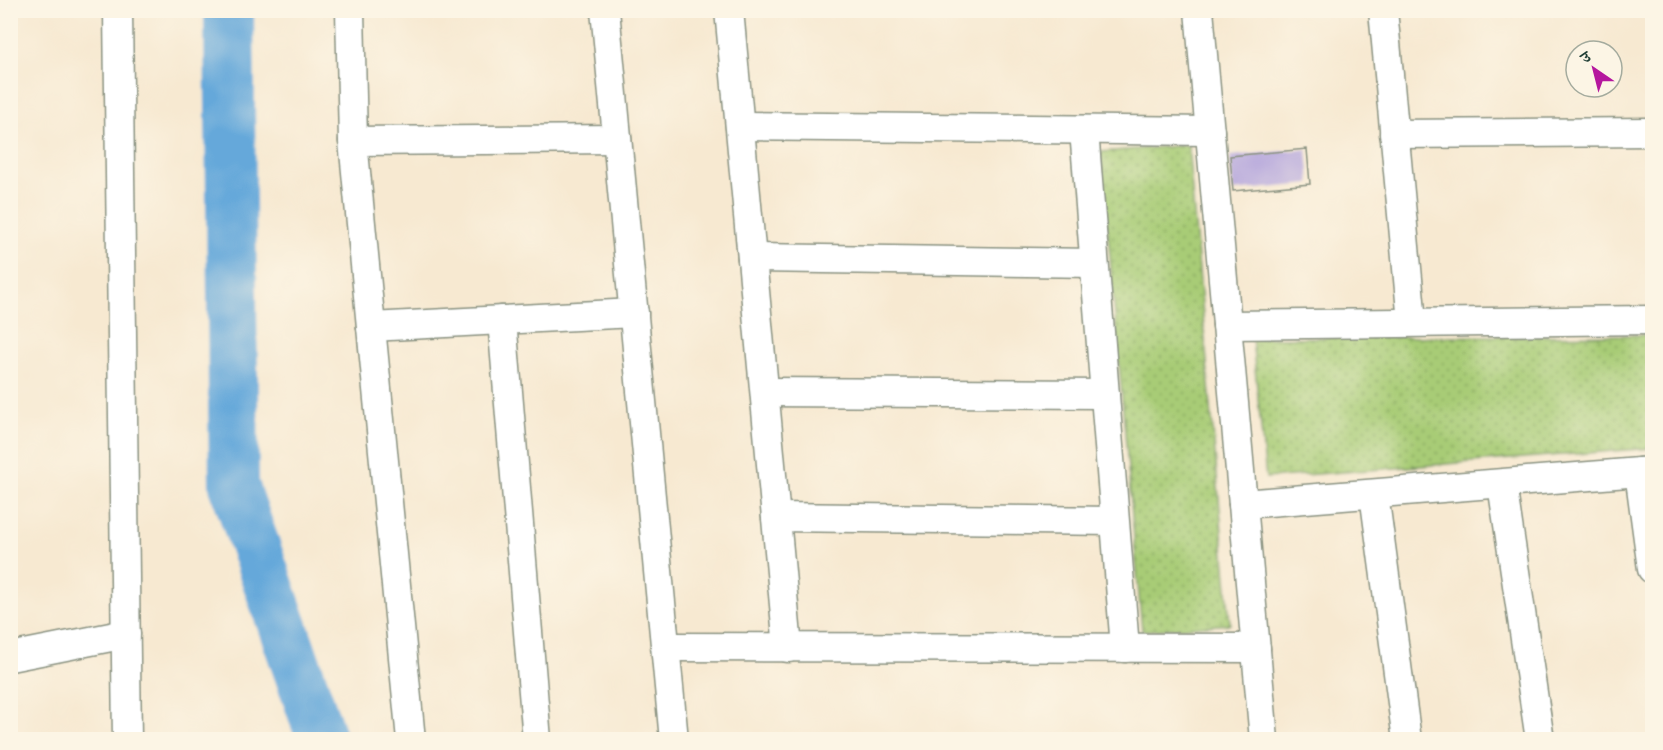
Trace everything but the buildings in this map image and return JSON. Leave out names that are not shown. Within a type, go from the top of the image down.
[{"type":"street","points":[[118,10],[127,740]]},
{"type":"street","points":[[350,10],[353,141],[411,740]]},
{"type":"street","points":[[605,10],[674,740]]},
{"type":"street","points":[[729,10],[788,648]]},
{"type":"street","points":[[1198,10],[1264,740]]},
{"type":"street","points":[[1383,10],[1412,322]]},
{"type":"street","points":[[740,126],[1209,131]]},
{"type":"street","points":[[1084,130],[1125,648]]},
{"type":"street","points":[[1394,134],[1653,132]]},
{"type":"street","points":[[353,141],[617,139]]},
{"type":"street","points":[[752,258],[1094,263]]},
{"type":"street","points":[[371,327],[634,313]]},
{"type":"street","points":[[502,320],[537,740]]},
{"type":"street","points":[[1227,325],[1653,320]]},
{"type":"street","points":[[765,392],[1105,394]]},
{"type":"street","points":[[1243,504],[1646,472],[1653,569]]},
{"type":"street","points":[[1502,484],[1540,740]]},
{"type":"street","points":[[1374,494],[1407,740]]},
{"type":"street","points":[[776,517],[1114,521]]},
{"type":"street","points":[[10,657],[126,634]]},
{"type":"street","points":[[666,647],[1256,648]]},
{"type":"green space","points":[[1188,145],[1230,624],[1142,631],[1101,152]]},
{"type":"green space","points":[[1652,335],[1652,448],[1266,478],[1252,338]]},
{"type":"waterway","points":[[229,10],[234,485],[322,740]]}]
